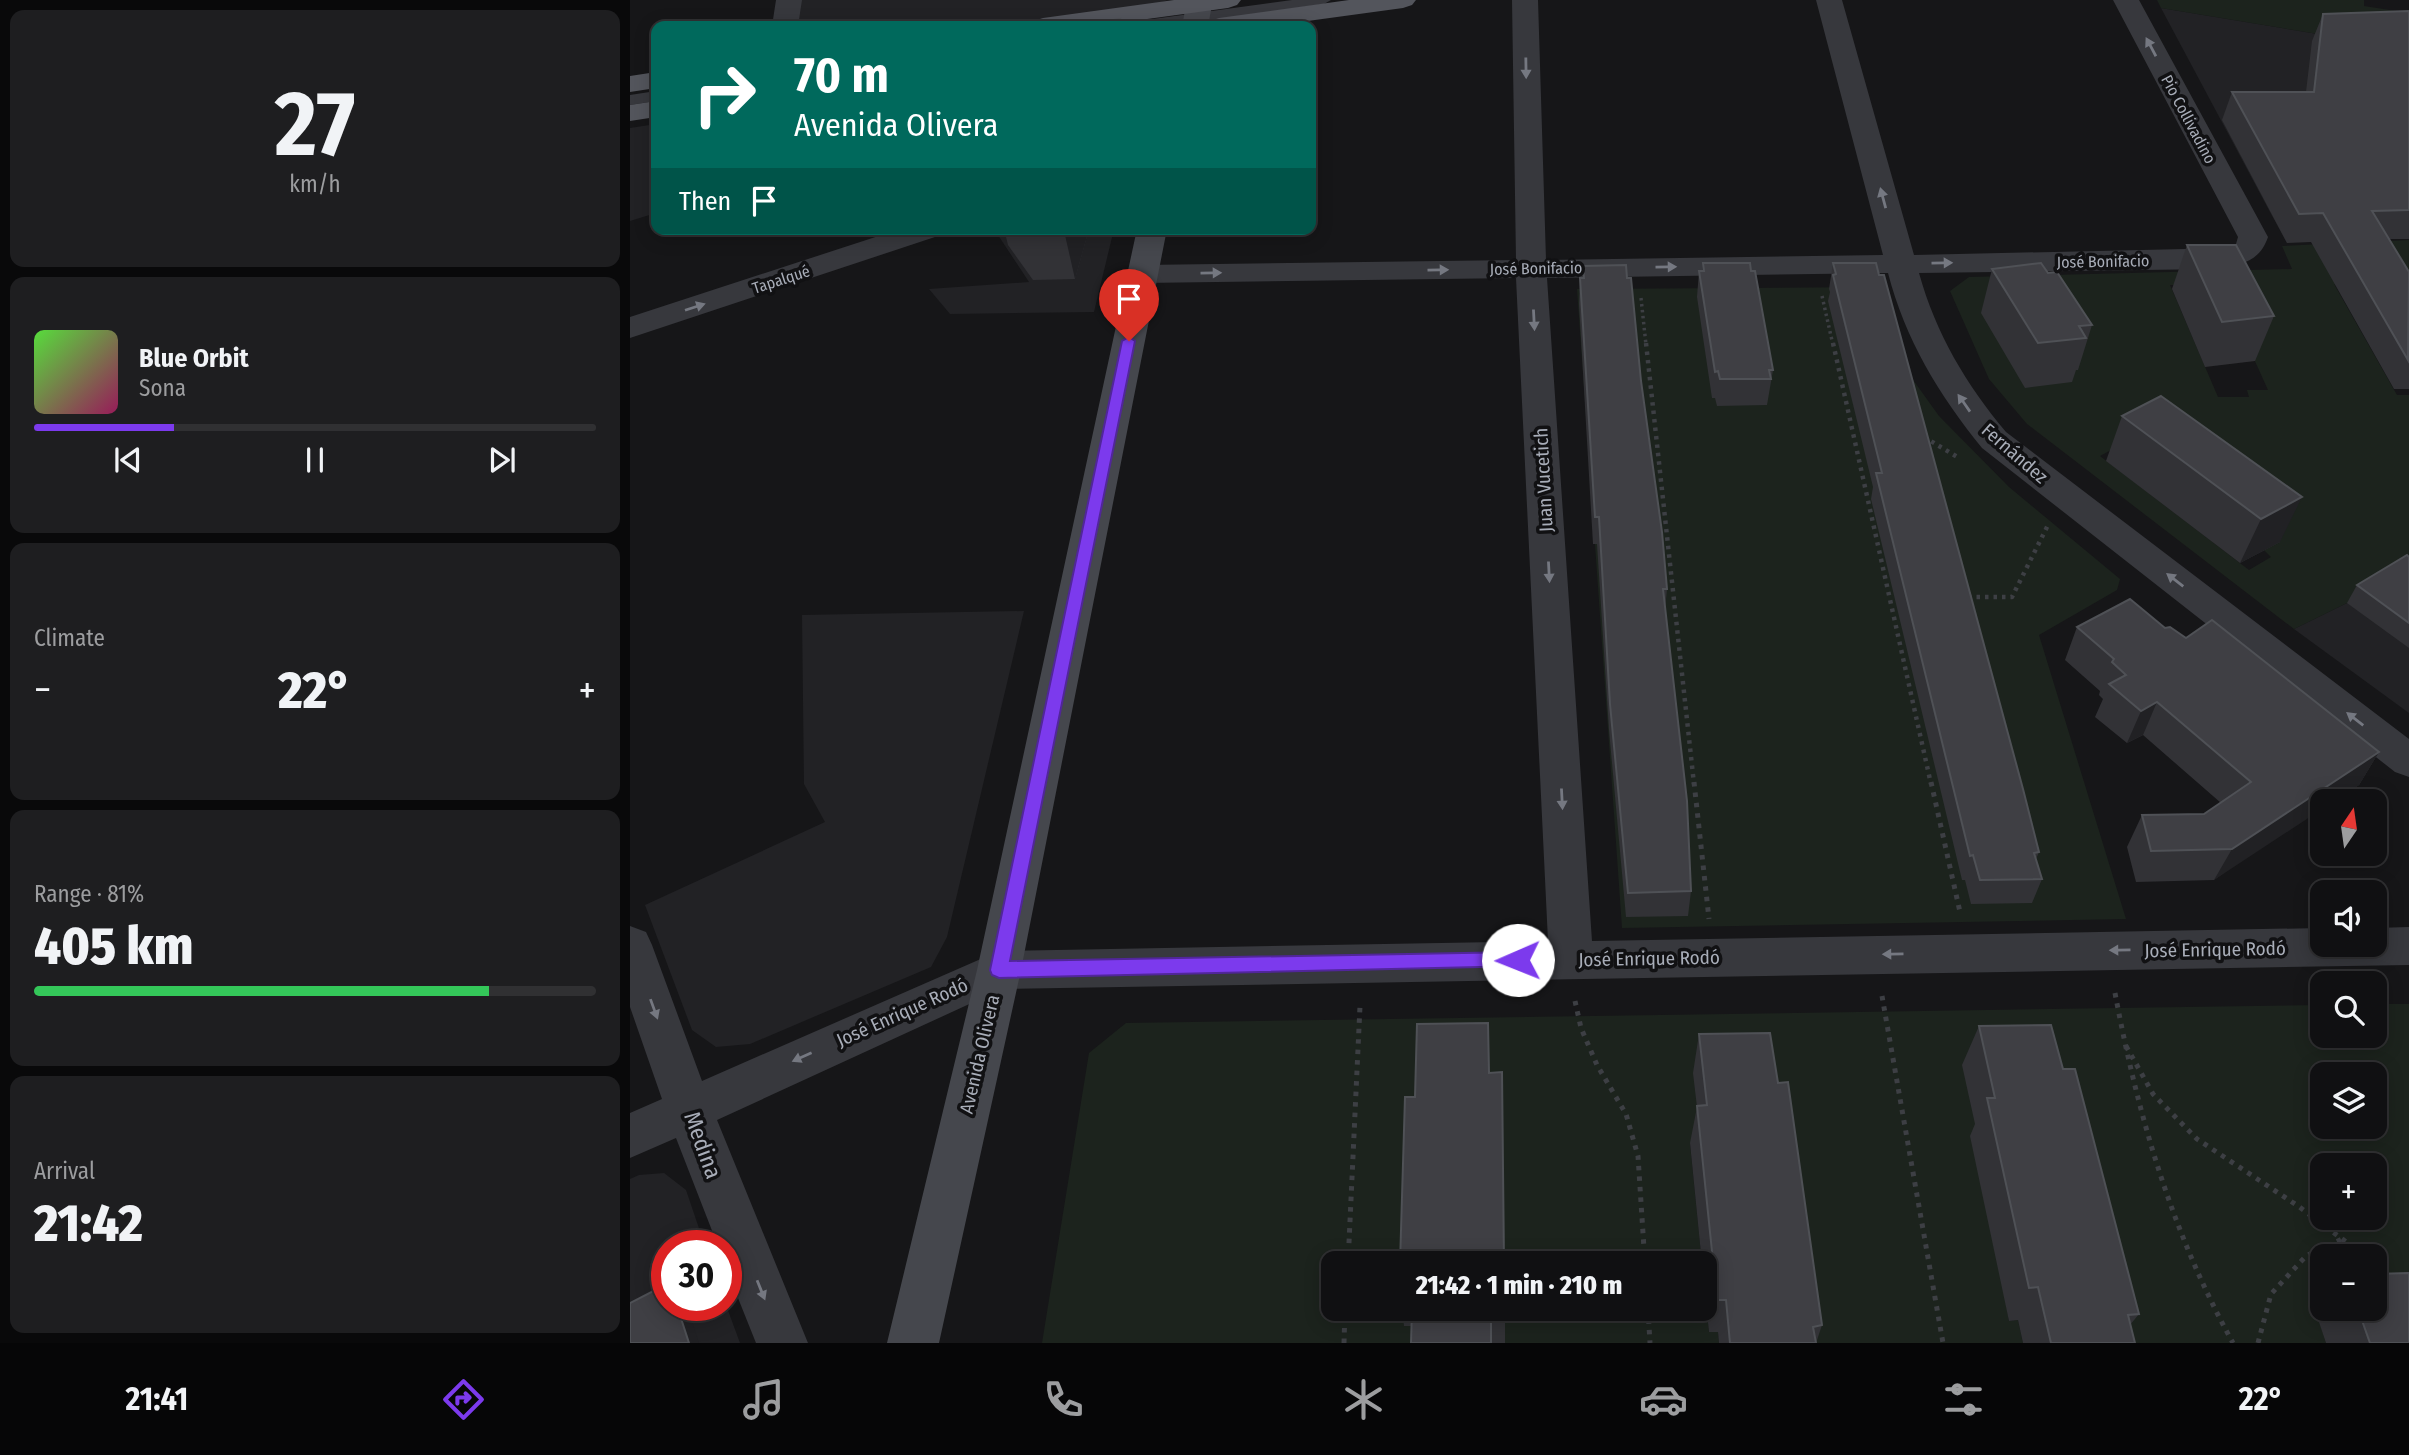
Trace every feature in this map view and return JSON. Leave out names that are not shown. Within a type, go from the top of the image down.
[{"type":"main road","points":[[1202,15],[1228,0]]},
{"type":"main road","points":[[1115,21],[1404,0]]},
{"type":"main road","points":[[630,84],[651,81]]},
{"type":"main road","points":[[630,113],[651,110]]},
{"type":"main road","name":"Avenida Olivera","points":[[913,1343],[999,970],[1151,235]]},
{"type":"street","points":[[786,21],[789,0]]},
{"type":"street","name":"Juan Vucetich","points":[[1525,0],[1531,268],[1572,974]]},
{"type":"street","name":"Fernández","points":[[1829,0],[1900,264],[1924,339],[1952,386],[1994,440],[2409,761]]},
{"type":"street","name":"Pio Collivadino","points":[[2126,0],[2253,237]]},
{"type":"street","name":"Tapalqué","points":[[630,328],[913,235]]},
{"type":"street","name":"José Bonifacio","points":[[1142,274],[2215,260],[2238,256],[2249,249],[2253,237]]},
{"type":"street","name":"Medina","points":[[630,944],[710,1166],[782,1343]]},
{"type":"street","name":"José Enrique Rodó","points":[[630,1136],[999,970],[1572,974],[2409,946]]},
{"type":"lane","points":[[1167,21],[1324,0]]},
{"type":"lane","points":[[630,100],[651,97]]},
{"type":"path","points":[[1820,288],[1962,923]]},
{"type":"path","points":[[1640,289],[1710,927]]},
{"type":"path","points":[[1966,597],[2012,597],[2050,521]]},
{"type":"path","points":[[1572,974],[1581,1028],[1597,1065],[1626,1114],[1638,1156],[1644,1251]]},
{"type":"path","points":[[1880,983],[1943,1343]]},
{"type":"path","points":[[2114,991],[2136,1096],[2170,1205],[2216,1315],[2232,1343]]},
{"type":"path","points":[[1349,1251],[1360,993]]},
{"type":"path","points":[[2124,1042],[2153,1094],[2196,1139],[2349,1244]]},
{"type":"path","points":[[2259,1343],[2271,1294],[2306,1256],[2342,1239]]},
{"type":"path","points":[[2387,1273],[2400,1283]]},
{"type":"path","points":[[1344,1343],[1345,1321]]},
{"type":"path","points":[[1649,1321],[1650,1343]]},
{"type":"shaded area","points":[[801,0],[1168,0],[1134,12],[1068,21],[797,21]]},
{"type":"shaded area","points":[[2157,0],[2364,0],[2364,6],[2409,13],[2409,49],[2161,8]]},
{"type":"shaded area","points":[[2161,8],[2409,49],[2287,243],[2270,212]]},
{"type":"shaded area","points":[[651,125],[651,215],[630,221],[630,128]]},
{"type":"shaded area","points":[[998,235],[1113,235],[1094,312],[950,314],[929,289],[1029,282]]},
{"type":"shaded area","points":[[2409,240],[2409,324],[2334,284],[2397,395],[2409,395],[2409,565],[2347,603],[2294,629],[2027,424],[1989,379],[1950,291],[1969,277],[2292,269],[2282,246]],"holes":[[[2170,285],[2195,285],[2225,295],[2268,390],[2247,390],[2249,397],[2218,397]],[[2122,444],[2279,542],[2264,550],[2271,557],[2249,570],[2100,456]]]},
{"type":"shaded area","points":[[1880,287],[1901,363],[1939,416],[2009,487],[2120,579],[2117,590],[2039,635],[2126,919],[1622,928],[1577,289]]},
{"type":"shaded area","points":[[2409,565],[2409,713],[2294,629],[2347,603]]},
{"type":"shaded area","points":[[1024,611],[947,937],[931,967],[750,1044],[716,1047],[692,1030],[645,905],[825,822],[804,784],[802,615]]},
{"type":"shaded area","points":[[2387,1004],[2409,1004],[2409,1343],[2387,1320],[2387,1244],[2310,1244],[2310,1321],[2319,1321],[2326,1343],[2113,1343],[1977,1135],[2009,1321],[2018,1320],[2023,1343],[1808,1343],[1700,1143],[1690,1144],[1701,1251],[1504,1251],[1502,1111],[1414,1251],[1321,1251],[1321,1321],[1413,1321],[1417,1326],[1416,1343],[1042,1343],[1089,1053],[1126,1023],[2310,1005],[2310,1048],[2387,1048]]},
{"type":"shaded area","points":[[664,1173],[686,1190],[700,1230],[651,1230],[651,1321],[732,1321],[740,1343],[630,1343],[630,1179],[639,1175]]},
{"type":"shaded area","points":[[1505,1321],[1708,1321],[1709,1332],[1718,1332],[1719,1343],[1505,1343]]},
{"type":"building","points":[[2409,11],[2409,210],[2372,211],[2409,272],[2408,360],[2323,213],[2299,214],[2232,92],[2314,92],[2323,14]]},
{"type":"building","points":[[2187,245],[2236,245],[2274,316],[2222,322]]},
{"type":"building","points":[[1703,263],[1750,263],[1751,271],[1755,271],[1773,370],[1769,370],[1771,379],[1720,379],[1718,371],[1715,372],[1699,271],[1704,271]]},
{"type":"building","points":[[1833,263],[1876,263],[1879,275],[1884,275],[2023,789],[2039,852],[2034,853],[2042,879],[1980,880],[1973,855],[1970,856],[1876,473],[1882,473],[1833,275],[1836,274]]},
{"type":"building","points":[[2041,263],[2048,273],[2057,272],[2092,325],[2079,326],[2086,338],[2038,343],[1992,269]]},
{"type":"building","points":[[1626,265],[1627,278],[1631,278],[1641,381],[1662,532],[1667,589],[1663,589],[1687,801],[1691,891],[1628,893],[1610,704],[1599,517],[1595,517],[1580,278],[1584,278],[1583,266]]},
{"type":"building","points":[[2161,396],[2302,497],[2261,519],[2122,416]]},
{"type":"building","points":[[2407,555],[2409,557],[2409,623],[2357,585]]},
{"type":"building","points":[[2130,599],[2165,628],[2170,627],[2186,638],[2212,620],[2379,752],[2323,789],[2310,789],[2310,798],[2232,849],[2151,851],[2142,815],[2204,814],[2251,782],[2157,702],[2141,711],[2109,684],[2126,675],[2112,662],[2114,659],[2077,627]]},
{"type":"building","points":[[1488,1023],[1489,1073],[1502,1072],[1504,1251],[1400,1251],[1405,1097],[1415,1097],[1417,1024]]},
{"type":"building","points":[[2051,1025],[2063,1069],[2075,1069],[2139,1314],[2128,1315],[2135,1343],[2051,1343],[2038,1287],[2029,1288],[1987,1098],[1995,1098],[1979,1026]]},
{"type":"building","points":[[1770,1033],[1778,1083],[1788,1082],[1822,1325],[1813,1327],[1816,1343],[1730,1343],[1726,1300],[1717,1300],[1717,1251],[1712,1251],[1697,1106],[1707,1105],[1699,1034]]},
{"type":"building","points":[[2409,1273],[2409,1343],[2370,1343],[2362,1321],[2387,1321],[2387,1274]]},
{"type":"building","points":[[651,1292],[651,1321],[682,1321],[689,1343],[630,1343],[630,1303]]},
{"type":"building","points":[[1412,1321],[1491,1321],[1491,1343],[1411,1343]]},
{"type":"route","points":[[1129,341],[999,970],[1518,960]]}]
